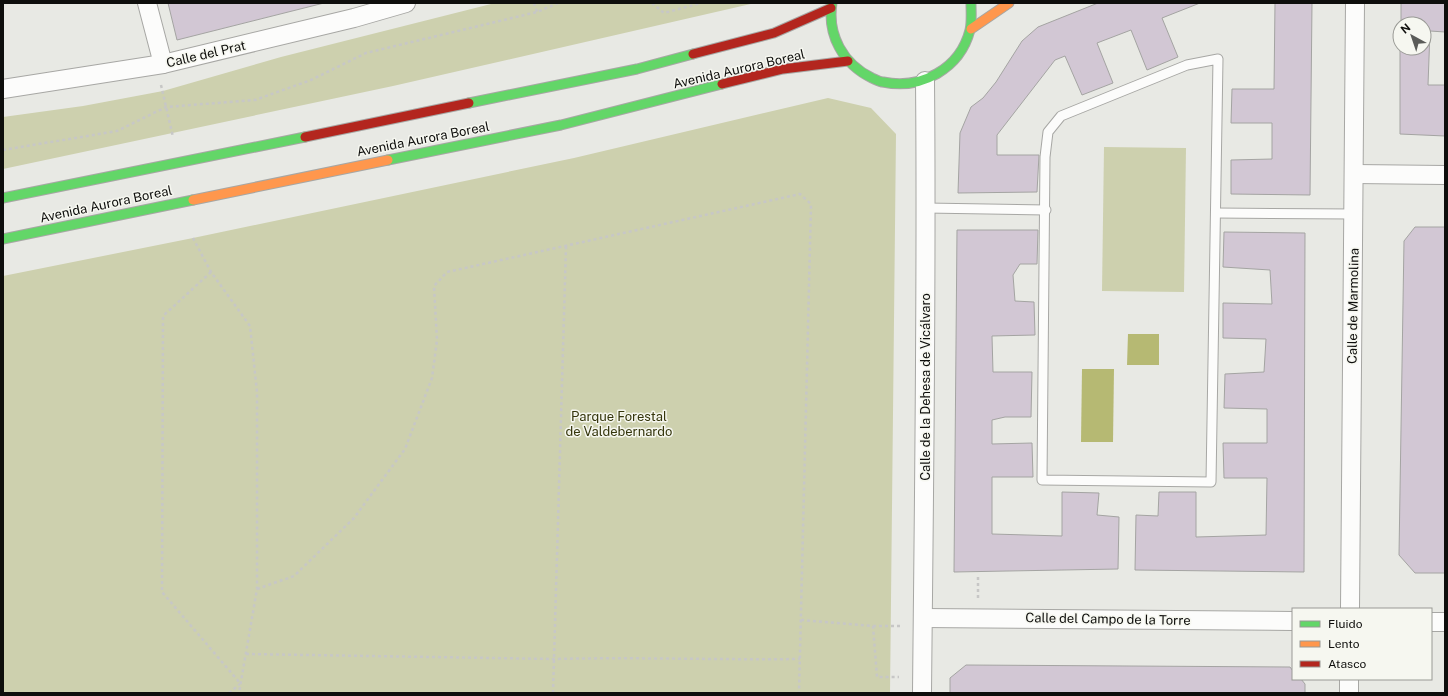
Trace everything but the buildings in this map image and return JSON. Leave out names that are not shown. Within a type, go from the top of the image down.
[{"type":"main road","points":[[831,6],[831,27],[837,45],[848,60],[860,72],[875,80],[903,85],[925,81],[941,73],[955,61],[965,46],[972,29],[972,3]]},
{"type":"main road","points":[[972,29],[1009,3]]},
{"type":"main road","name":"Avenida Aurora Boreal","points":[[3,198],[637,69],[774,33],[831,6]]},
{"type":"main road","name":"Avenida Aurora Boreal","points":[[3,238],[561,125],[783,69],[848,60]]},
{"type":"street","points":[[147,3],[163,64]]},
{"type":"street","name":"Calle del Prat","points":[[3,88],[163,64],[354,18],[386,6],[406,3]]},
{"type":"street","name":"Calle de Marmolina","points":[[1350,608],[1355,3]]},
{"type":"street","name":"Calle de la Dehesa de Vicálvaro","points":[[922,693],[924,618],[926,208],[925,81]]},
{"type":"street","points":[[1354,174],[1445,175]]},
{"type":"street","name":"Calle del Campo de la Torre","points":[[924,618],[1292,621]]},
{"type":"street","points":[[1432,622],[1445,622]]},
{"type":"street","points":[[1349,680],[1349,693]]},
{"type":"lane","points":[[1218,59],[1211,482],[1042,480],[1046,210],[1045,157],[1048,132],[1061,116],[1187,64],[1218,59]]},
{"type":"lane","points":[[926,208],[1046,210]]},
{"type":"lane","points":[[1216,213],[1354,214]]},
{"type":"path","points":[[534,3],[537,12]]},
{"type":"path","points":[[3,150],[117,131],[166,107],[255,100],[311,80],[366,53],[537,12],[558,3]]},
{"type":"path","points":[[652,3],[664,13],[701,3]]},
{"type":"path","points":[[161,85],[172,137]]},
{"type":"path","points":[[257,589],[294,576],[354,518],[405,449],[432,378],[437,340],[434,286],[447,272],[800,194],[811,204],[798,693]]},
{"type":"path","points":[[193,238],[211,272],[250,326],[257,392],[257,589],[239,693]]},
{"type":"path","points":[[553,693],[566,246]]},
{"type":"path","points":[[211,272],[163,316],[162,592],[241,684]]},
{"type":"path","points":[[978,577],[978,602]]},
{"type":"path","points":[[801,620],[873,626],[900,626]]},
{"type":"path","points":[[873,626],[877,677],[899,677]]},
{"type":"path","points":[[246,654],[742,660],[800,659]]},
{"type":"path","points":[[229,693],[241,684]]},
{"type":"path","points":[[233,693],[241,684]]},
{"type":"green space","points":[[495,3],[755,3],[393,86],[3,169],[3,117],[83,106],[163,91],[281,57]]},
{"type":"green space","name":"Parque Forestal de Valdebernardo","points":[[828,98],[871,108],[896,134],[890,693],[3,693],[3,276],[193,238],[574,158]]},
{"type":"green space","points":[[1104,147],[1186,148],[1184,292],[1102,291]]},
{"type":"shaded area","points":[[1128,334],[1159,334],[1159,365],[1127,365]]},
{"type":"shaded area","points":[[1082,369],[1114,369],[1113,442],[1081,442]]},
{"type":"traffic: fast","points":[[832,3],[832,26],[839,47],[845,57],[853,65],[872,78],[882,82],[897,84],[911,83],[937,74],[958,56],[965,44],[970,30],[971,3]]},
{"type":"traffic: fast","points":[[469,103],[637,69],[693,54]]},
{"type":"traffic: fast","points":[[388,160],[561,125],[722,84]]},
{"type":"traffic: fast","points":[[3,198],[305,137]]},
{"type":"traffic: fast","points":[[3,239],[193,200]]},
{"type":"traffic: slow","points":[[971,29],[1009,3]]},
{"type":"traffic: slow","points":[[193,200],[388,160]]},
{"type":"traffic: jam","points":[[693,54],[774,33],[831,8]]},
{"type":"traffic: jam","points":[[722,84],[783,69],[848,61]]},
{"type":"traffic: jam","points":[[305,137],[469,103]]}]
